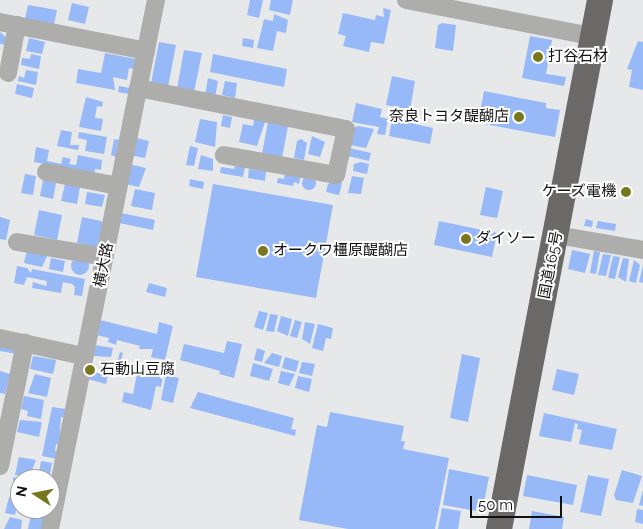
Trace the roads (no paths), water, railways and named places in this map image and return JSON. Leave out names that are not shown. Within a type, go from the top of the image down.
[{"type":"highway","name":"国道165号","points":[[499,529],[557,235],[600,0]]},
{"type":"street","name":"横大路","points":[[50,529],[83,356],[105,257],[156,0]]},
{"type":"street","points":[[406,0],[592,36]]},
{"type":"street","points":[[0,22],[146,51]]},
{"type":"street","points":[[8,73],[18,25]]},
{"type":"street","points":[[138,88],[346,128],[336,174],[224,155]]},
{"type":"street","points":[[46,172],[118,186]]},
{"type":"street","points":[[557,235],[643,250]]},
{"type":"street","points":[[17,242],[105,257]]},
{"type":"street","points":[[0,338],[83,356]]},
{"type":"street","points":[[0,466],[25,343]]},
{"type":"place","name":"打谷石材","points":[[538,57]]},
{"type":"place","name":"奈良トヨタ醍醐店","points":[[519,117]]},
{"type":"place","name":"ケーズ電機","points":[[626,192]]},
{"type":"place","name":"ダイソー","points":[[466,239]]},
{"type":"place","name":"オークワ橿原醍醐店","points":[[263,251]]},
{"type":"place","name":"石動山豆腐","points":[[90,370]]}]
